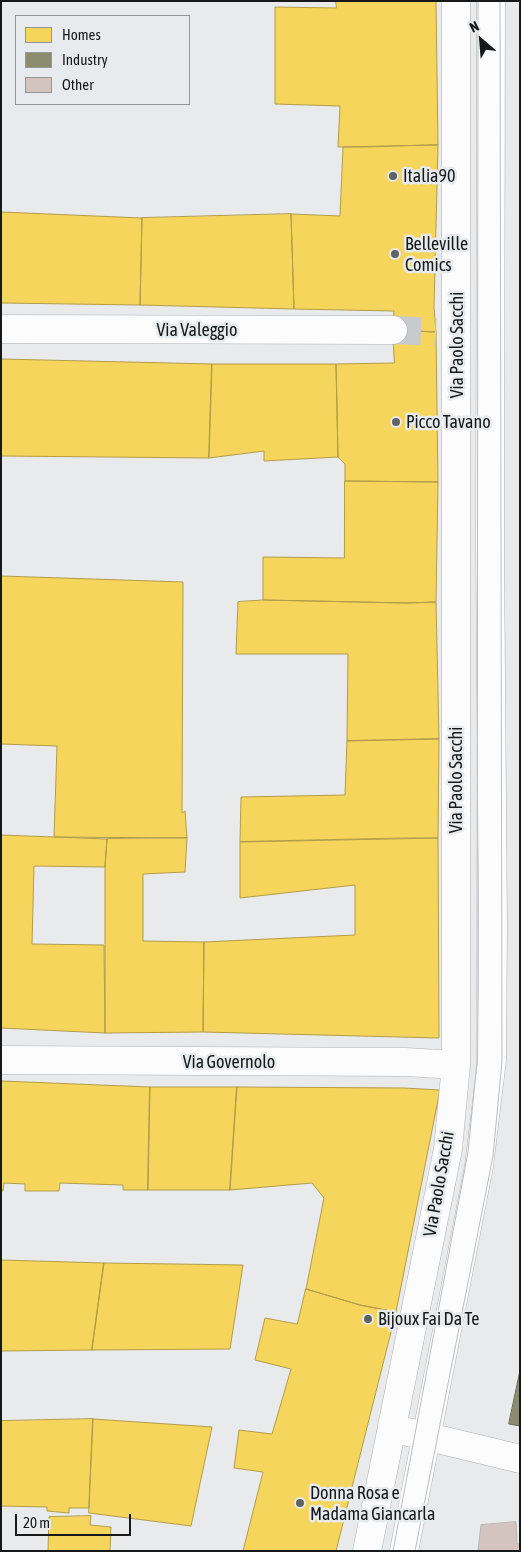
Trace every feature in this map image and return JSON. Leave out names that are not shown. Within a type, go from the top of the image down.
[{"type":"street","name":"Via Paolo Sacchi","points":[[367,1551],[448,1149],[456,1065],[446,332],[456,1]]},
{"type":"street","name":"Via Paolo Sacchi","points":[[404,1551],[479,1166],[492,1060],[490,1]]},
{"type":"street","name":"Via Valeggio","points":[[1,329],[393,330]]},
{"type":"street","name":"Via Governolo","points":[[1,1060],[405,1062],[456,1065]]},
{"type":"street","points":[[392,1429],[520,1458]]},
{"type":"building: Homes","points":[[336,1],[436,1],[438,145],[338,147],[340,106],[275,104],[275,7],[336,8]]},
{"type":"building: Homes","points":[[438,145],[434,308],[436,332],[393,330],[394,311],[294,309],[291,214],[340,216],[343,147]]},
{"type":"building: Homes","points":[[1,212],[142,218],[140,305],[1,303]]},
{"type":"building: Homes","points":[[291,214],[294,309],[140,305],[142,218]]},
{"type":"building: Homes","points":[[393,330],[436,332],[438,482],[345,481],[345,464],[338,457],[336,364],[394,363]]},
{"type":"building: Homes","points":[[1,359],[212,364],[209,458],[1,456]]},
{"type":"building: Homes","points":[[212,364],[336,364],[338,457],[264,461],[264,451],[209,458]]},
{"type":"building: Homes","points":[[345,481],[438,482],[436,602],[263,600],[263,557],[344,558]]},
{"type":"building: Homes","points":[[1,576],[183,582],[182,813],[185,811],[187,838],[54,837],[57,746],[1,744]]},
{"type":"building: Homes","points":[[263,600],[436,602],[439,739],[347,741],[348,654],[236,654],[238,602]]},
{"type":"building: Homes","points":[[439,739],[438,838],[240,842],[241,797],[345,795],[347,741]]},
{"type":"building: Homes","points":[[1,835],[107,839],[105,867],[34,866],[32,944],[104,945],[105,1033],[1,1028]]},
{"type":"building: Homes","points":[[187,838],[185,872],[143,874],[143,941],[204,942],[203,1032],[105,1033],[105,867],[107,839]]},
{"type":"building: Homes","points":[[438,838],[439,1038],[203,1032],[204,942],[355,935],[355,885],[240,898],[240,842]]},
{"type":"building: Homes","points":[[1,1081],[150,1087],[148,1190],[123,1190],[123,1185],[60,1183],[59,1191],[25,1191],[25,1184],[4,1183],[3,1191],[1,1191]]},
{"type":"building: Homes","points":[[150,1087],[237,1087],[230,1190],[148,1190]]},
{"type":"building: Homes","points":[[237,1087],[440,1090],[396,1312],[360,1305],[306,1289],[324,1198],[312,1183],[230,1190]]},
{"type":"building: Homes","points":[[1,1260],[104,1263],[92,1350],[1,1351]]},
{"type":"building: Homes","points":[[104,1263],[243,1265],[230,1349],[92,1350]]},
{"type":"building: Homes","points":[[306,1289],[360,1305],[396,1312],[336,1551],[243,1551],[263,1472],[234,1468],[239,1430],[272,1434],[291,1369],[255,1360],[265,1318],[297,1324]]},
{"type":"building: Homes","points":[[93,1419],[212,1427],[191,1526],[89,1513]]},
{"type":"building: Homes","points":[[93,1419],[89,1508],[69,1508],[69,1513],[47,1511],[47,1507],[1,1506],[1,1421]]},
{"type":"building: Homes","points":[[91,1516],[90,1525],[111,1527],[110,1551],[48,1551],[49,1517]]},
{"type":"building: Industry","points":[[520,1371],[520,1426],[509,1424]]},
{"type":"building: Other","points":[[516,1522],[517,1544],[520,1544],[520,1551],[478,1551],[481,1525]]},
{"type":"tunnel","points":[[393,330],[436,332]]},
{"type":"tram line","points":[[393,1551],[468,1152],[477,1062],[478,1]]},
{"type":"tram line","points":[[415,1551],[493,1156],[502,1061],[500,1]]},
{"type":"place","name":"Italia90","points":[[393,176]]},
{"type":"place","name":"Belleville Comics","points":[[395,254]]},
{"type":"place","name":"Picco Tavano","points":[[396,422]]},
{"type":"place","name":"Bijoux Fai Da Te","points":[[368,1319]]},
{"type":"place","name":"Donna Rosa e Madama Giancarla","points":[[300,1503]]}]
